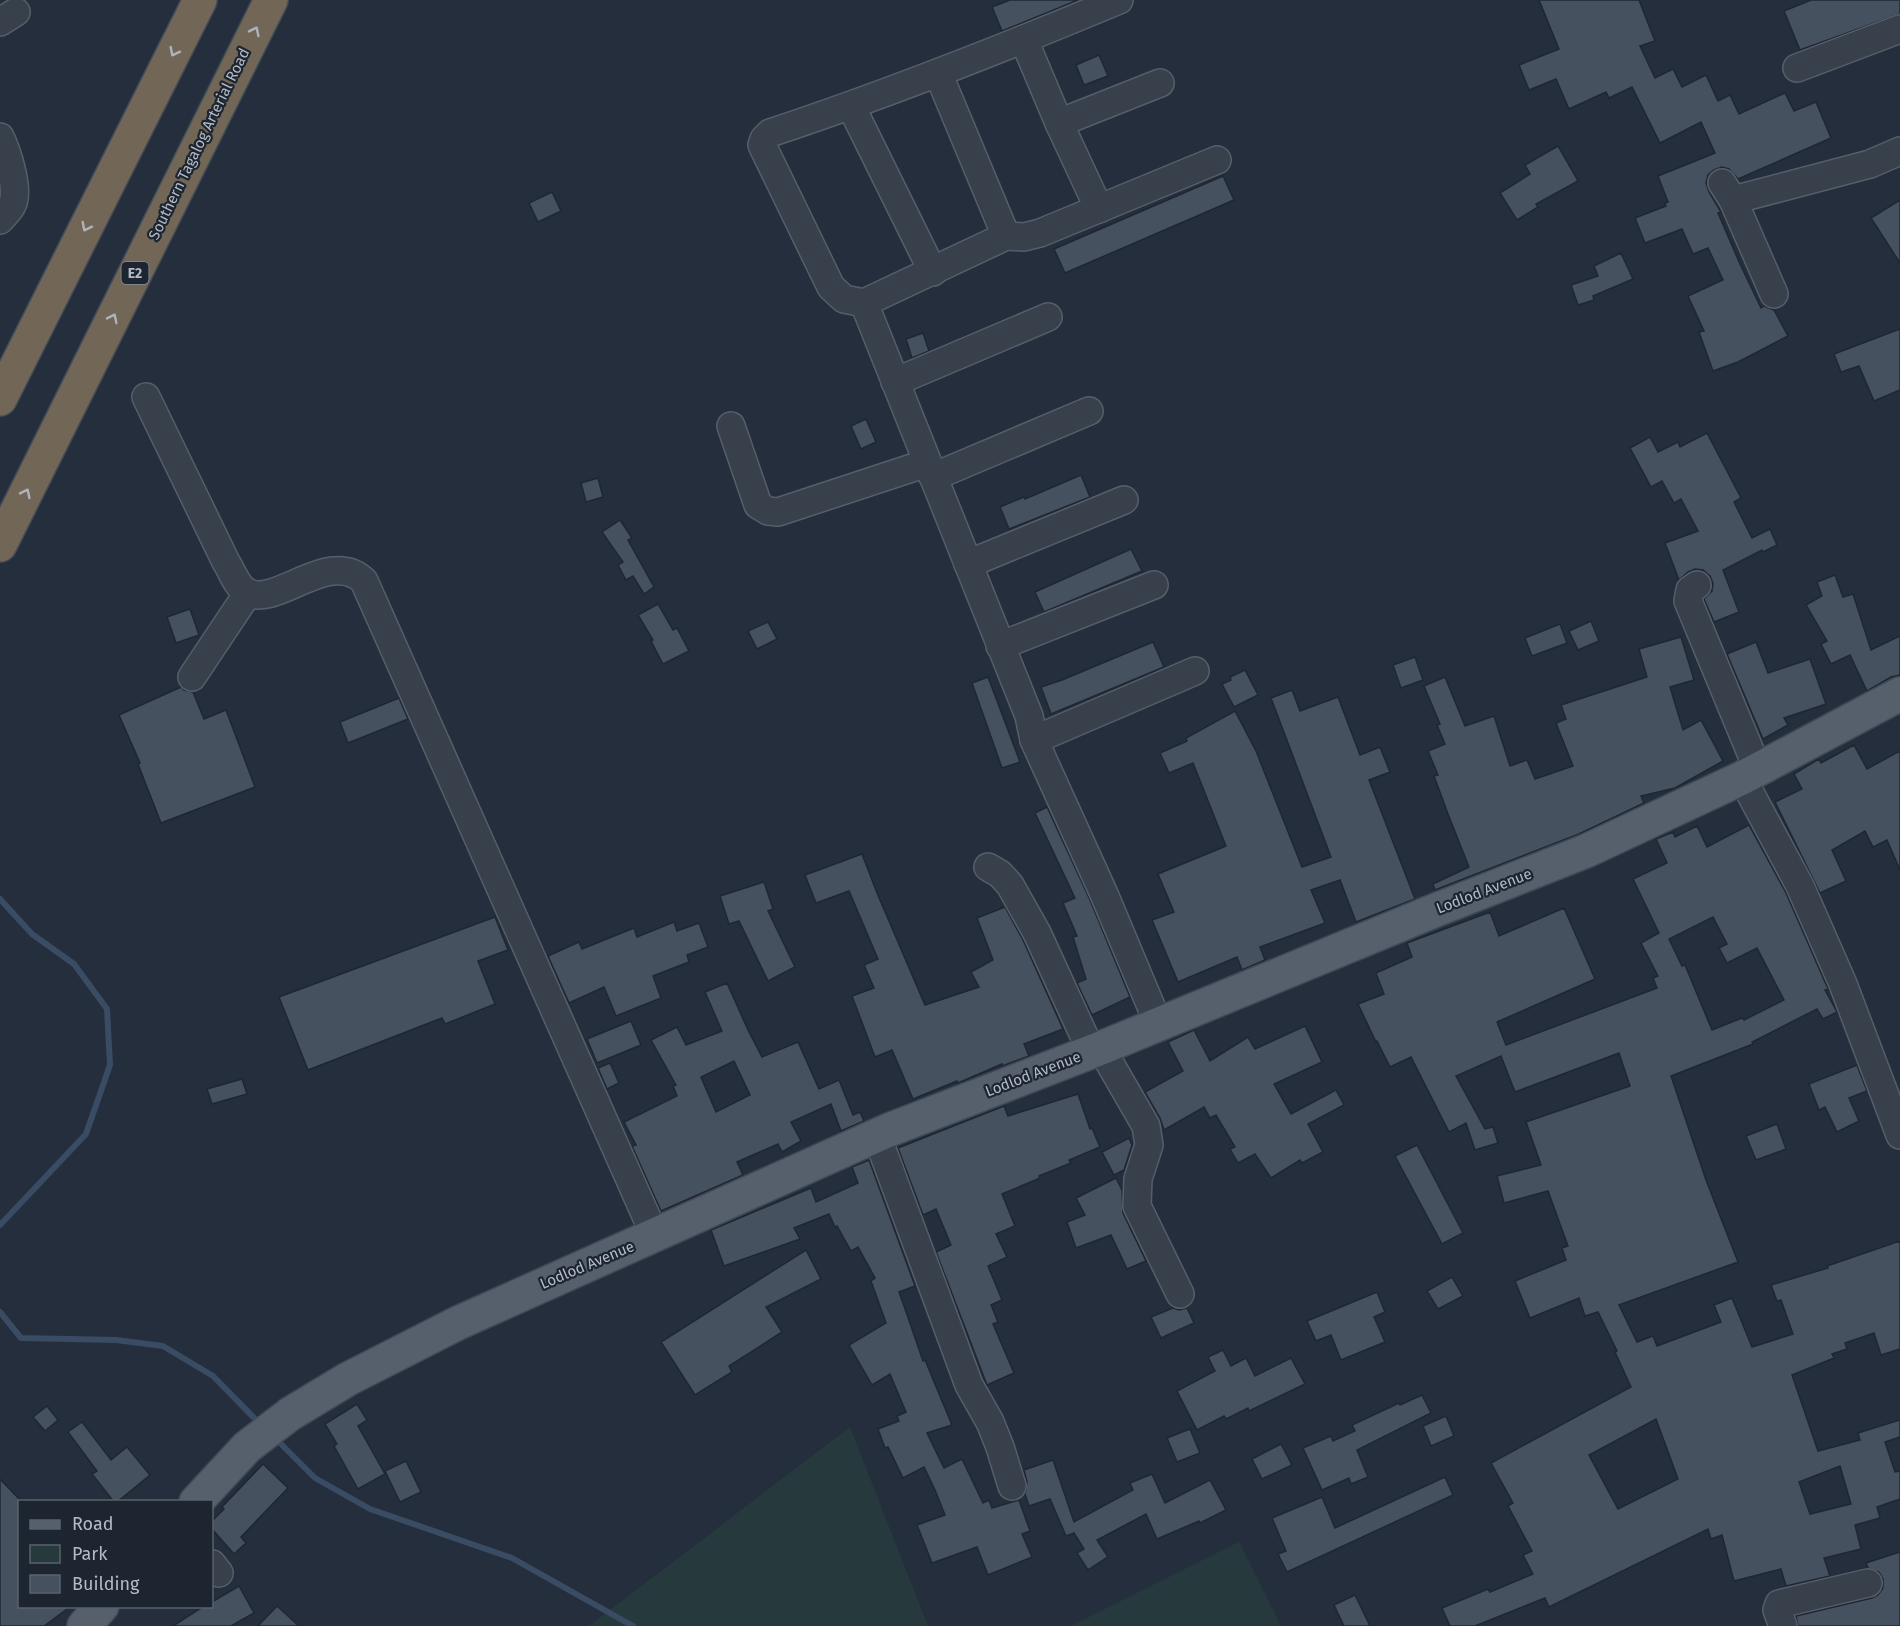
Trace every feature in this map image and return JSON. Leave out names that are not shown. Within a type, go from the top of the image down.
[{"type":"highway","points":[[0,399],[200,0]]},
{"type":"highway","name":"Southern Tagalog Arterial Road","points":[[0,545],[270,0]]},
{"type":"main road","name":"Lodlod Avenue","points":[[198,1500],[246,1447],[290,1414],[348,1379],[458,1323],[878,1136],[1586,851],[1750,774],[1900,693]]},
{"type":"street","points":[[1119,0],[938,73],[851,106],[770,133],[762,145],[831,287],[844,299],[864,303],[1006,236],[1024,237],[1040,233],[1217,160]]},
{"type":"street","points":[[1797,68],[1900,29]]},
{"type":"street","points":[[1024,40],[1099,209]]},
{"type":"street","points":[[938,73],[1006,236]]},
{"type":"street","points":[[1059,123],[1160,83]]},
{"type":"street","points":[[851,106],[933,272]]},
{"type":"street","points":[[0,137],[6,148],[15,190],[13,204],[0,220]]},
{"type":"street","points":[[1774,294],[1728,192],[1870,164],[1900,151]]},
{"type":"street","points":[[864,303],[1000,646],[1110,892],[1163,1021]]},
{"type":"street","points":[[896,382],[1048,317]]},
{"type":"street","points":[[146,397],[226,562],[241,587],[248,593],[258,595],[279,590],[333,570],[357,573],[364,580],[655,1236]]},
{"type":"street","points":[[731,426],[759,505],[768,511],[778,512],[930,470],[1089,411]]},
{"type":"street","points":[[968,564],[1124,500]]},
{"type":"street","points":[[1000,646],[1154,585]]},
{"type":"street","points":[[1696,585],[1690,590],[1688,601],[1750,774],[1843,984],[1900,1135]]},
{"type":"street","points":[[192,677],[248,593]]},
{"type":"street","points":[[1037,730],[1195,671]]},
{"type":"street","points":[[988,867],[1000,874],[1010,885],[1096,1049],[1146,1126],[1149,1145],[1138,1179],[1137,1206],[1180,1294]]},
{"type":"street","points":[[878,1136],[969,1384],[990,1422],[1000,1447],[1011,1486]]},
{"type":"street","points":[[1783,1626],[1777,1610],[1779,1604],[1868,1583]]},
{"type":"green space","points":[[850,1427],[928,1626],[589,1626]]},
{"type":"green space","points":[[1239,1542],[1281,1626],[1071,1626]]},
{"type":"building","points":[[1010,0],[1078,0],[1002,31],[992,7]]},
{"type":"building","points":[[1539,0],[1639,0],[1655,41],[1640,46],[1655,78],[1673,69],[1682,87],[1706,75],[1718,101],[1730,95],[1739,114],[1785,93],[1794,111],[1816,102],[1831,138],[1738,179],[1729,169],[1722,167],[1708,175],[1706,183],[1721,212],[1718,213],[1761,308],[1764,306],[1774,310],[1788,336],[1738,362],[1713,371],[1699,332],[1704,331],[1688,296],[1723,280],[1708,248],[1693,254],[1682,229],[1645,243],[1635,218],[1666,206],[1665,203],[1668,202],[1658,176],[1715,153],[1701,122],[1660,143],[1632,87],[1609,98],[1606,92],[1569,109],[1556,79],[1529,90],[1519,65],[1559,49]]},
{"type":"building","points":[[1811,0],[1900,0],[1900,14],[1800,50],[1784,11]]},
{"type":"building","points":[[1099,55],[1108,76],[1084,85],[1076,65]]},
{"type":"building","points":[[1558,146],[1578,181],[1536,204],[1538,207],[1517,220],[1500,193],[1530,174],[1525,165]]},
{"type":"building","points":[[1223,176],[1234,200],[1065,273],[1054,249]]},
{"type":"building","points":[[552,192],[561,211],[538,222],[529,203]]},
{"type":"building","points":[[1900,200],[1900,263],[1871,218]]},
{"type":"building","points":[[1621,253],[1633,279],[1593,296],[1594,300],[1578,305],[1571,285],[1598,276],[1594,266]]},
{"type":"building","points":[[1900,329],[1900,390],[1874,401],[1859,366],[1841,372],[1834,354]]},
{"type":"building","points":[[923,333],[929,351],[912,358],[906,339]]},
{"type":"building","points":[[866,419],[876,442],[861,449],[851,426]]},
{"type":"building","points":[[1707,433],[1741,498],[1734,502],[1752,538],[1770,529],[1777,545],[1723,570],[1739,612],[1714,622],[1704,599],[1712,591],[1713,583],[1710,576],[1703,570],[1695,569],[1679,580],[1665,543],[1698,531],[1681,499],[1674,503],[1662,481],[1651,487],[1630,448],[1650,437],[1658,452],[1678,442],[1680,447]]},
{"type":"building","points":[[1081,475],[1090,497],[1009,529],[1000,507]]},
{"type":"building","points":[[598,478],[603,497],[586,502],[581,483]]},
{"type":"building","points":[[620,520],[632,538],[628,540],[654,587],[644,594],[633,576],[626,580],[618,565],[623,562],[602,532]]},
{"type":"building","points":[[1131,549],[1142,571],[1044,612],[1035,592]]},
{"type":"building","points":[[1835,575],[1843,597],[1853,594],[1871,650],[1900,636],[1900,675],[1891,677],[1867,691],[1850,655],[1831,664],[1821,644],[1827,641],[1806,605],[1822,596],[1817,582]]},
{"type":"building","points":[[658,604],[673,630],[677,628],[689,651],[663,664],[651,641],[653,640],[638,615]]},
{"type":"building","points":[[190,609],[199,635],[176,643],[167,617]]},
{"type":"building","points":[[1591,621],[1599,641],[1578,650],[1569,631]]},
{"type":"building","points":[[768,622],[777,639],[757,649],[748,631]]},
{"type":"building","points":[[1560,624],[1567,643],[1532,656],[1525,638]]},
{"type":"building","points":[[1681,637],[1694,680],[1670,687],[1683,730],[1701,720],[1723,761],[1675,788],[1641,796],[1644,803],[1579,834],[1435,890],[1433,884],[1469,867],[1434,776],[1438,775],[1428,751],[1445,744],[1437,725],[1440,724],[1424,686],[1445,677],[1465,726],[1494,716],[1510,766],[1527,760],[1535,779],[1573,766],[1556,723],[1566,719],[1561,705],[1647,677],[1639,649]]},
{"type":"building","points":[[1153,642],[1164,667],[1051,714],[1041,687]]},
{"type":"building","points":[[1756,642],[1768,673],[1810,659],[1826,704],[1784,718],[1788,725],[1763,739],[1727,654]]},
{"type":"building","points":[[1415,657],[1423,680],[1401,688],[1393,665]]},
{"type":"building","points":[[1245,670],[1258,695],[1234,707],[1222,684],[1231,680],[1230,677]]},
{"type":"building","points":[[988,677],[1020,762],[1002,768],[972,683]]},
{"type":"building","points":[[181,687],[193,692],[204,719],[226,710],[255,787],[161,823],[138,764],[140,763],[119,715]]},
{"type":"building","points":[[1292,690],[1300,711],[1338,697],[1360,755],[1380,747],[1390,772],[1369,780],[1415,899],[1356,922],[1340,880],[1311,890],[1325,923],[1260,947],[1265,960],[1242,970],[1237,957],[1178,982],[1152,920],[1174,912],[1158,874],[1226,846],[1193,763],[1169,773],[1160,753],[1187,741],[1186,738],[1235,711],[1256,751],[1302,867],[1331,857],[1271,698]]},
{"type":"building","points":[[399,698],[408,719],[348,743],[340,722]]},
{"type":"building","points":[[1854,745],[1867,769],[1900,751],[1900,870],[1887,840],[1873,847],[1865,831],[1832,850],[1846,881],[1820,893],[1775,802],[1802,789],[1794,774],[1819,759],[1821,763]]},
{"type":"building","points":[[1047,807],[1090,900],[1130,997],[1092,1015],[1077,983],[1086,979],[1073,937],[1077,936],[1063,903],[1075,898],[1035,813]]},
{"type":"building","points":[[1749,825],[1786,893],[1828,989],[1825,990],[1837,1012],[1823,1019],[1817,1009],[1752,1042],[1753,1044],[1671,1076],[1706,1180],[1738,1262],[1619,1305],[1637,1342],[1653,1336],[1657,1346],[1721,1322],[1714,1305],[1732,1298],[1752,1347],[1793,1334],[1781,1300],[1777,1301],[1771,1285],[1828,1268],[1827,1266],[1900,1241],[1900,1349],[1881,1355],[1874,1333],[1845,1343],[1847,1349],[1832,1354],[1834,1358],[1792,1375],[1818,1451],[1860,1440],[1858,1433],[1900,1420],[1900,1437],[1885,1442],[1895,1472],[1900,1471],[1900,1499],[1877,1507],[1880,1518],[1855,1525],[1861,1549],[1824,1558],[1830,1576],[1786,1586],[1781,1569],[1734,1581],[1722,1535],[1711,1539],[1708,1529],[1549,1607],[1545,1598],[1475,1626],[1450,1626],[1442,1608],[1488,1589],[1490,1592],[1533,1574],[1523,1555],[1532,1551],[1508,1506],[1513,1503],[1491,1463],[1631,1387],[1598,1312],[1585,1316],[1579,1298],[1530,1318],[1515,1281],[1566,1260],[1562,1248],[1568,1246],[1548,1191],[1504,1203],[1497,1176],[1541,1165],[1526,1122],[1630,1086],[1619,1053],[1515,1092],[1501,1056],[1456,1076],[1485,1129],[1493,1127],[1498,1143],[1475,1150],[1466,1123],[1449,1132],[1411,1057],[1390,1067],[1358,1004],[1384,994],[1376,973],[1412,957],[1407,943],[1490,912],[1499,936],[1564,908],[1595,979],[1497,1022],[1506,1045],[1657,988],[1653,978],[1658,976],[1641,943],[1659,933],[1633,879],[1667,863],[1656,839],[1673,832],[1675,837],[1697,826],[1707,847]],"holes":[[[1713,917],[1727,944],[1719,948],[1727,963],[1757,948],[1784,1000],[1744,1020],[1742,1018],[1712,1030],[1685,965],[1682,966],[1669,939]],[[1656,1419],[1678,1479],[1618,1509],[1589,1455]],[[1840,1466],[1851,1504],[1810,1514],[1799,1482]]]},
{"type":"building","points":[[862,854],[925,1005],[979,987],[971,972],[993,960],[977,918],[1005,907],[1023,940],[1063,1029],[1024,1044],[1029,1056],[1002,1066],[1002,1064],[913,1099],[892,1050],[875,1057],[852,996],[874,988],[864,965],[878,959],[849,891],[816,903],[805,875]]},
{"type":"building","points":[[764,882],[773,909],[768,911],[795,967],[768,981],[739,921],[729,924],[720,896]]},
{"type":"building","points":[[495,917],[508,950],[478,961],[495,1004],[445,1024],[442,1018],[308,1070],[279,997]]},
{"type":"building","points":[[674,922],[677,931],[699,923],[708,947],[687,955],[689,962],[653,976],[661,998],[616,1016],[604,987],[569,1003],[548,956],[579,942],[582,949],[634,928],[637,937]]},
{"type":"building","points":[[727,983],[762,1057],[798,1042],[819,1089],[839,1080],[853,1115],[860,1112],[864,1121],[841,1131],[831,1104],[791,1122],[801,1141],[782,1152],[778,1144],[737,1162],[743,1175],[661,1211],[632,1146],[636,1145],[624,1122],[677,1096],[673,1086],[676,1085],[651,1040],[677,1027],[686,1045],[722,1031],[705,992]],"holes":[[[734,1061],[750,1095],[716,1112],[701,1077]]]},
{"type":"building","points":[[631,1021],[641,1045],[597,1063],[587,1039]]},
{"type":"building","points":[[1305,1026],[1322,1062],[1274,1084],[1291,1114],[1336,1090],[1344,1105],[1308,1124],[1323,1152],[1302,1163],[1300,1160],[1271,1178],[1255,1154],[1238,1163],[1230,1149],[1235,1147],[1216,1115],[1210,1118],[1204,1107],[1164,1130],[1145,1092],[1183,1071],[1168,1042],[1194,1030],[1210,1061],[1248,1037],[1255,1049]]},
{"type":"building","points":[[610,1063],[619,1083],[607,1089],[598,1068]]},
{"type":"building","points":[[1857,1065],[1867,1091],[1849,1098],[1859,1121],[1837,1132],[1825,1107],[1819,1110],[1809,1084]]},
{"type":"building","points":[[242,1079],[247,1094],[212,1104],[207,1089]]},
{"type":"building","points":[[1078,1094],[1090,1129],[1092,1128],[1100,1147],[1069,1160],[1071,1163],[1039,1176],[1040,1178],[1002,1194],[1015,1226],[996,1234],[1007,1257],[988,1266],[1002,1300],[991,1305],[998,1322],[993,1324],[1014,1373],[987,1385],[936,1252],[951,1245],[936,1209],[923,1215],[898,1148],[1004,1106],[1008,1116]]},
{"type":"building","points":[[1777,1124],[1786,1149],[1756,1160],[1746,1136]]},
{"type":"building","points":[[1129,1138],[1132,1145],[1124,1170],[1114,1175],[1102,1152]]},
{"type":"building","points":[[1417,1145],[1463,1233],[1442,1244],[1395,1156]]},
{"type":"building","points":[[869,1160],[915,1286],[899,1292],[923,1361],[925,1360],[952,1425],[927,1433],[944,1468],[962,1459],[983,1503],[989,1500],[992,1508],[1019,1500],[1030,1531],[1022,1534],[1032,1557],[988,1575],[977,1547],[932,1563],[917,1525],[945,1515],[935,1490],[924,1467],[903,1478],[888,1447],[885,1448],[878,1429],[899,1421],[897,1416],[906,1412],[890,1374],[872,1385],[849,1345],[886,1323],[871,1281],[875,1278],[858,1247],[851,1251],[829,1214],[794,1228],[800,1239],[724,1266],[711,1230],[811,1188],[816,1202],[858,1183],[852,1167]]},
{"type":"building","points":[[1116,1178],[1122,1190],[1123,1213],[1146,1261],[1127,1269],[1111,1235],[1076,1248],[1067,1222],[1085,1215],[1076,1198]]},
{"type":"building","points":[[806,1250],[821,1279],[766,1307],[782,1332],[729,1366],[732,1372],[695,1395],[661,1342]]},
{"type":"building","points":[[1452,1277],[1463,1296],[1438,1309],[1427,1291]]},
{"type":"building","points":[[1377,1292],[1385,1312],[1374,1317],[1385,1342],[1341,1360],[1331,1335],[1316,1341],[1307,1321]]},
{"type":"building","points":[[1173,1308],[1179,1310],[1187,1308],[1194,1323],[1161,1338],[1151,1317]]},
{"type":"building","points":[[1223,1350],[1231,1366],[1246,1358],[1255,1376],[1291,1358],[1305,1384],[1249,1411],[1248,1408],[1226,1419],[1224,1416],[1197,1430],[1177,1391],[1215,1371],[1208,1357]]},
{"type":"building","points":[[1422,1395],[1431,1413],[1357,1450],[1368,1477],[1351,1484],[1349,1478],[1322,1490],[1303,1448],[1331,1436],[1333,1441],[1355,1431],[1352,1425]]},
{"type":"building","points":[[357,1404],[367,1420],[358,1426],[385,1474],[358,1489],[334,1446],[337,1444],[325,1424]]},
{"type":"building","points":[[47,1406],[58,1420],[45,1431],[33,1417]]},
{"type":"building","points":[[1446,1416],[1454,1436],[1431,1446],[1423,1426]]},
{"type":"building","points":[[82,1422],[111,1460],[127,1447],[150,1475],[119,1500],[112,1500],[92,1474],[97,1471],[68,1432]]},
{"type":"building","points":[[1190,1429],[1200,1453],[1177,1462],[1167,1438]]},
{"type":"building","points":[[1281,1444],[1292,1465],[1262,1479],[1252,1459]]},
{"type":"building","points":[[1053,1460],[1074,1522],[1133,1490],[1130,1483],[1152,1474],[1165,1503],[1210,1480],[1226,1510],[1200,1523],[1199,1521],[1157,1539],[1146,1514],[1097,1540],[1108,1557],[1088,1570],[1077,1553],[1084,1549],[1074,1533],[1066,1536],[1050,1499],[1029,1506],[1025,1494],[1027,1482],[1024,1470]]},
{"type":"building","points":[[406,1461],[421,1492],[400,1502],[385,1471]]},
{"type":"building","points":[[263,1464],[288,1488],[241,1537],[246,1543],[234,1554],[213,1530],[213,1520],[224,1509],[222,1507]]},
{"type":"building","points":[[1445,1477],[1453,1495],[1287,1572],[1278,1554],[1286,1551],[1272,1518],[1322,1497],[1335,1528]]},
{"type":"building","points":[[0,1479],[20,1500],[18,1500],[18,1608],[68,1608],[44,1626],[0,1626]]},
{"type":"building","points":[[1900,1552],[1900,1626],[1798,1626],[1796,1616],[1878,1595],[1883,1588],[1883,1579],[1879,1572],[1868,1568],[1866,1563]]},
{"type":"building","points":[[239,1586],[254,1613],[231,1626],[173,1626],[201,1608],[213,1608],[213,1601]]},
{"type":"building","points":[[1355,1595],[1370,1626],[1344,1626],[1334,1605]]},
{"type":"building","points":[[277,1606],[299,1626],[258,1626]]},
{"type":"waterway","points":[[0,899],[32,934],[74,964],[107,1009],[110,1065],[86,1134],[0,1225]]},
{"type":"waterway","points":[[0,1312],[21,1338],[116,1340],[163,1346],[213,1376],[261,1425]]},
{"type":"waterway","points":[[275,1438],[315,1478],[370,1509],[512,1558],[633,1626]]}]
